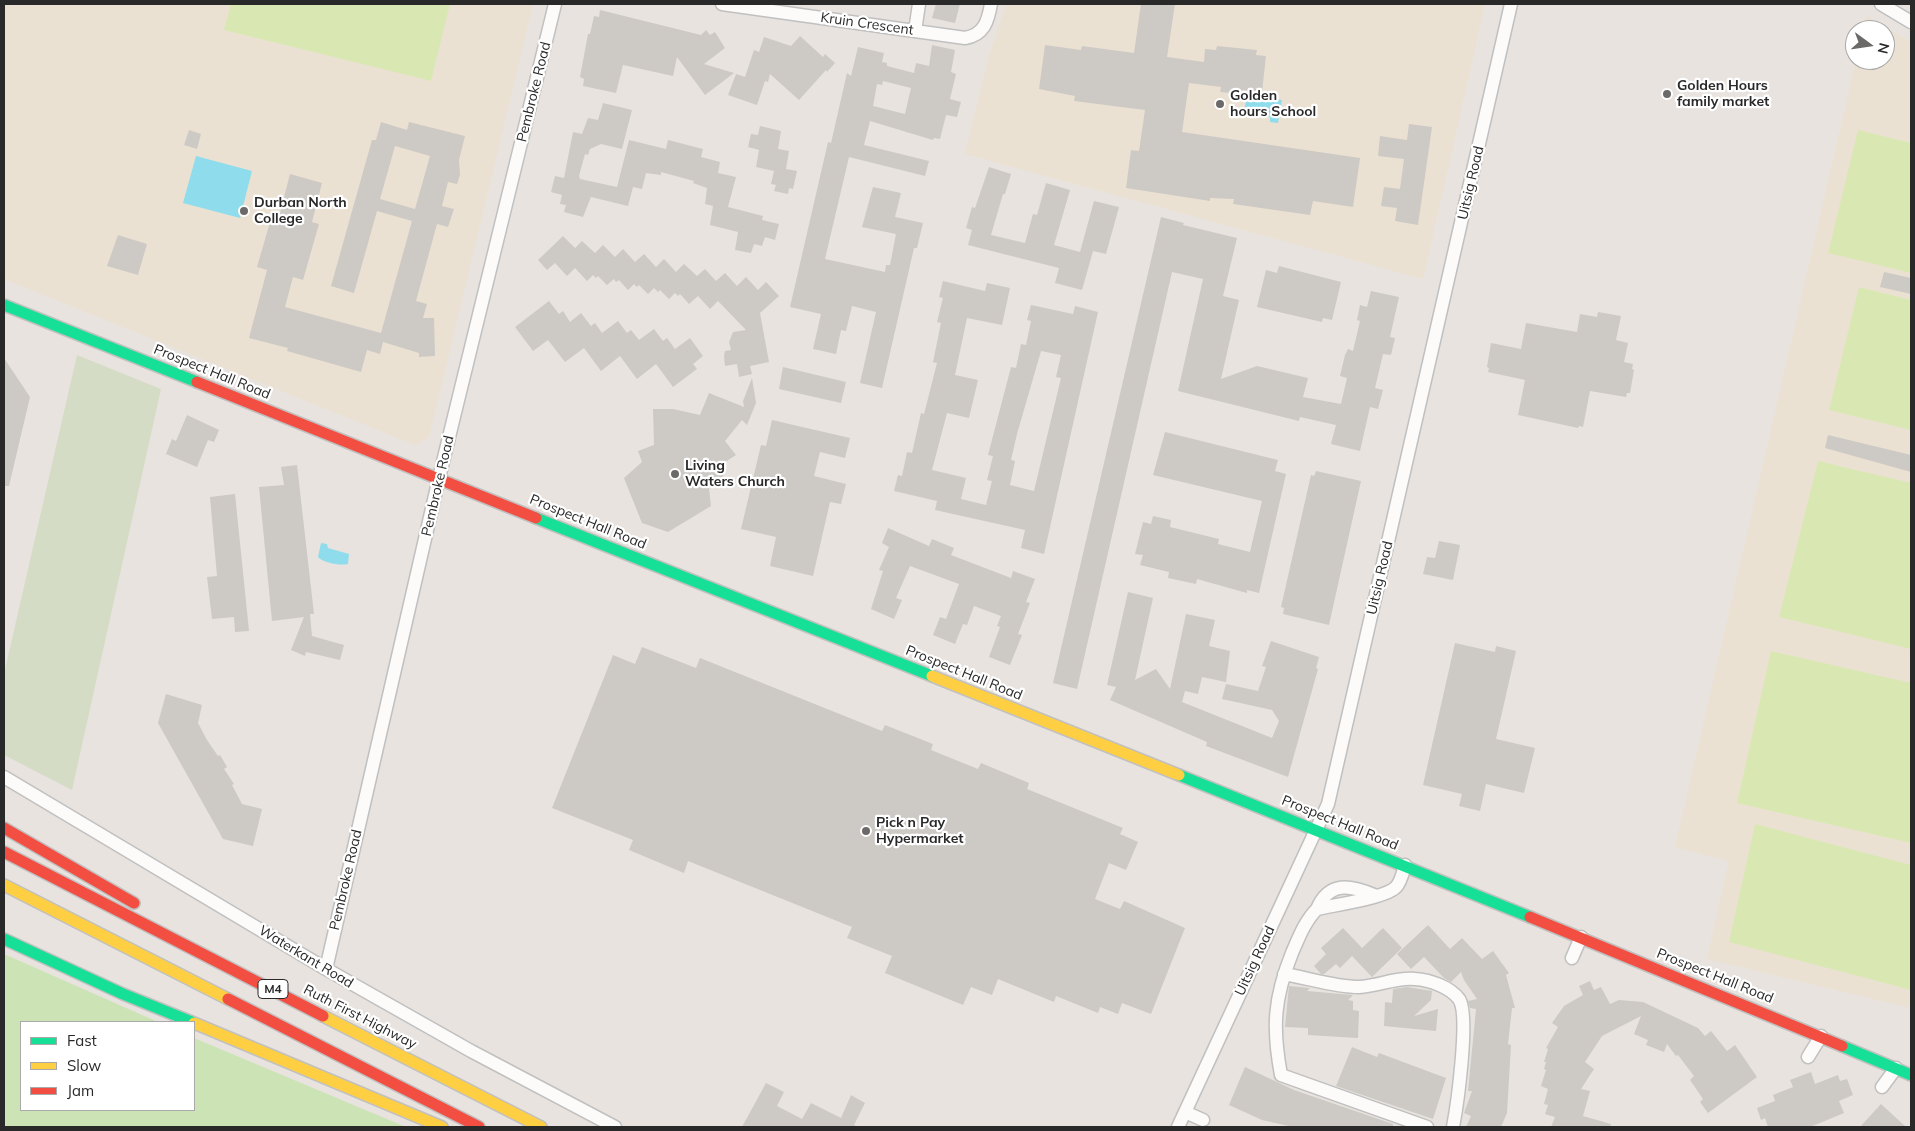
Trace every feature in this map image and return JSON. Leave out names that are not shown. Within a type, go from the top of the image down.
[{"type":"main road","name":"Prospect Hall Road","points":[[4,305],[1405,865],[1821,1036],[1911,1075]]},
{"type":"main road","points":[[4,828],[150,912],[273,988]]},
{"type":"main road","name":"Ruth First Highway","points":[[4,852],[542,1127]]},
{"type":"main road","name":"M4","points":[[4,886],[479,1127]]},
{"type":"main road","points":[[4,939],[123,994],[188,1021]]},
{"type":"main road","points":[[195,1024],[442,1127]]},
{"type":"street","name":"Pembroke Road","points":[[326,969],[440,478],[555,4]]},
{"type":"street","name":"Kruin Crescent","points":[[722,4],[965,38],[975,37],[986,23],[991,4]]},
{"type":"street","points":[[915,31],[919,4]]},
{"type":"street","name":"Uitsig Road","points":[[1178,1127],[1328,804],[1511,4]]},
{"type":"street","points":[[1881,4],[1911,22]]},
{"type":"street","name":"Waterkant Road","points":[[4,777],[326,969],[471,1052],[614,1127]]},
{"type":"street","points":[[1405,865],[1398,886],[1390,892],[1374,895],[1356,902],[1317,909],[1299,935],[1284,974],[1278,993],[1275,1019],[1281,1075],[1427,1127]]},
{"type":"street","points":[[1572,958],[1581,937]]},
{"type":"street","points":[[1284,974],[1360,987],[1402,978],[1417,979],[1437,984],[1455,995],[1459,1000],[1462,1011],[1462,1076],[1453,1127]]},
{"type":"street","points":[[1808,1058],[1821,1036]]},
{"type":"street","points":[[1882,1087],[1896,1068]]},
{"type":"street","points":[[1185,1112],[1203,1120]]},
{"type":"shaded area","name":"Durban North College","points":[[4,4],[533,4],[429,437],[415,445],[4,279]]},
{"type":"shaded area","name":"Golden hours School","points":[[1006,4],[1485,4],[1423,279],[965,154],[990,53]]},
{"type":"shaded area","points":[[1866,16],[1873,20],[1865,20]]},
{"type":"shaded area","points":[[1895,33],[1911,42],[1911,1008],[1707,959],[1729,861],[1675,847],[1854,70],[1895,70]]},
{"type":"green space","points":[[231,4],[450,4],[431,81],[224,30]]},
{"type":"green space","points":[[1858,130],[1911,143],[1911,273],[1828,253]]},
{"type":"green space","points":[[1859,287],[1911,300],[1911,430],[1829,410]]},
{"type":"green space","points":[[77,355],[161,389],[72,790],[4,755],[4,674]]},
{"type":"green space","points":[[1818,461],[1911,483],[1911,649],[1779,617]]},
{"type":"green space","points":[[1771,651],[1911,683],[1911,843],[1737,803]]},
{"type":"green space","points":[[1755,824],[1911,865],[1911,990],[1729,942]]},
{"type":"green space","points":[[4,954],[156,1021],[20,1021],[20,1111],[195,1111],[195,1038],[406,1127],[4,1127]]},
{"type":"water","points":[[1247,95],[1282,100],[1278,123],[1270,122],[1270,117],[1244,113]]},
{"type":"water","points":[[196,156],[252,171],[240,218],[183,203]]},
{"type":"water","points":[[321,543],[327,544],[328,548],[349,554],[348,564],[332,564],[318,557]]},
{"type":"building","points":[[936,4],[960,4],[955,23],[932,18]]},
{"type":"building","points":[[1141,4],[1175,4],[1167,57],[1204,62],[1205,49],[1216,50],[1217,46],[1257,50],[1256,55],[1266,56],[1262,92],[1242,90],[1241,94],[1220,92],[1221,87],[1189,83],[1182,132],[1360,158],[1353,207],[1313,201],[1310,215],[1233,204],[1234,199],[1210,198],[1210,201],[1126,188],[1131,150],[1139,151],[1145,110],[1074,101],[1075,96],[1039,89],[1045,45],[1081,50],[1082,46],[1134,53]]},
{"type":"building","points":[[600,10],[701,35],[706,30],[710,35],[715,32],[725,48],[704,64],[734,73],[705,95],[677,57],[673,76],[623,65],[616,93],[583,86],[584,79],[580,77],[588,34],[590,34],[594,16],[599,17]]},
{"type":"building","points":[[800,36],[823,57],[825,54],[835,63],[827,72],[826,70],[799,100],[770,74],[768,82],[765,81],[757,105],[728,95],[736,74],[745,77],[754,50],[759,52],[764,37],[791,46]]},
{"type":"building","points":[[932,45],[955,50],[951,72],[956,74],[950,99],[961,102],[957,117],[946,115],[940,139],[934,138],[933,140],[870,121],[864,145],[929,161],[925,176],[849,157],[825,259],[885,272],[886,265],[890,265],[896,234],[862,227],[873,187],[901,193],[895,217],[923,223],[917,248],[914,248],[882,388],[860,383],[876,312],[852,306],[846,331],[841,330],[836,354],[813,349],[821,314],[790,307],[828,142],[831,143],[847,73],[851,76],[858,47],[884,53],[882,62],[887,63],[887,66],[914,73],[916,63],[929,66]],"holes":[[[883,81],[911,88],[905,114],[873,106],[877,84],[882,85]]]},
{"type":"building","points":[[603,103],[632,110],[622,149],[601,144],[590,149],[588,155],[585,154],[579,176],[580,179],[617,187],[629,140],[666,149],[668,140],[703,149],[701,157],[720,162],[718,173],[736,177],[728,207],[763,216],[762,220],[779,224],[775,240],[765,237],[762,246],[754,244],[751,253],[735,250],[738,232],[710,225],[713,206],[705,204],[707,188],[693,183],[694,181],[661,172],[661,175],[646,173],[642,189],[633,187],[628,206],[591,197],[583,217],[564,212],[566,205],[560,204],[562,195],[551,192],[555,176],[564,178],[573,132],[582,134],[588,118],[598,120]]},
{"type":"building","points":[[381,122],[407,130],[409,122],[465,136],[459,160],[460,175],[457,184],[448,182],[442,206],[454,209],[448,227],[437,224],[416,301],[427,304],[423,318],[434,318],[435,356],[419,357],[419,353],[383,342],[380,354],[367,350],[361,372],[287,351],[288,348],[249,338],[267,270],[257,267],[273,212],[280,213],[290,174],[322,183],[312,222],[319,224],[303,280],[293,277],[285,307],[381,333],[412,221],[377,211],[354,293],[331,286],[372,140],[376,140]],"holes":[[[395,146],[430,156],[415,209],[380,199]]]},
{"type":"building","points":[[1409,124],[1432,127],[1418,225],[1395,221],[1397,208],[1381,206],[1384,187],[1400,189],[1404,159],[1378,156],[1380,136],[1407,140]]},
{"type":"building","points":[[760,126],[781,131],[778,149],[789,151],[786,169],[797,171],[793,189],[789,188],[788,194],[774,191],[776,185],[771,184],[774,171],[756,167],[759,150],[748,147],[751,134],[758,135]]},
{"type":"building","points":[[189,130],[201,134],[197,149],[184,145]]},
{"type":"building","points":[[989,167],[1011,174],[991,235],[1025,243],[1033,214],[1037,215],[1046,183],[1070,190],[1054,245],[1080,252],[1094,201],[1119,207],[1106,254],[1093,251],[1082,290],[1055,283],[1059,268],[968,245],[972,230],[966,228],[972,207],[975,208]]},
{"type":"building","points":[[1161,217],[1184,223],[1183,225],[1237,238],[1223,296],[1239,300],[1221,379],[1257,366],[1308,378],[1303,397],[1341,404],[1347,378],[1340,376],[1345,355],[1348,349],[1353,351],[1360,321],[1357,320],[1360,305],[1367,307],[1371,291],[1399,297],[1390,337],[1395,338],[1391,355],[1383,354],[1375,388],[1383,390],[1378,409],[1370,407],[1360,451],[1331,444],[1336,425],[1300,417],[1299,421],[1178,391],[1203,279],[1172,272],[1077,689],[1053,683]]},
{"type":"building","points":[[118,235],[147,244],[138,275],[107,266]]},
{"type":"building","points":[[563,236],[575,248],[582,241],[595,253],[603,245],[615,257],[623,249],[635,262],[644,254],[656,267],[664,259],[676,272],[684,264],[697,276],[705,269],[716,281],[725,273],[737,286],[746,277],[758,290],[766,282],[779,296],[760,313],[769,362],[750,366],[752,374],[739,377],[737,364],[725,366],[725,351],[731,350],[729,342],[733,332],[746,330],[718,301],[710,309],[698,296],[689,304],[680,294],[678,296],[675,293],[669,299],[660,290],[658,292],[654,288],[648,294],[639,285],[637,287],[634,284],[628,290],[619,280],[616,282],[614,279],[607,285],[598,276],[596,278],[593,275],[587,281],[575,268],[567,276],[555,263],[547,270],[538,260]]},
{"type":"building","points":[[1279,266],[1341,282],[1332,320],[1323,318],[1322,322],[1257,307],[1266,270],[1277,273]]},
{"type":"building","points":[[1884,272],[1911,278],[1911,294],[1880,287]]},
{"type":"building","points":[[943,281],[985,291],[987,283],[1010,288],[1002,325],[967,318],[955,375],[978,380],[969,418],[947,413],[932,470],[966,478],[961,499],[986,505],[992,481],[987,480],[993,456],[988,455],[1011,367],[1016,368],[1021,344],[1026,345],[1031,321],[1027,320],[1031,305],[1073,314],[1075,306],[1098,312],[1044,554],[1021,548],[1025,530],[935,510],[937,501],[894,491],[898,475],[902,476],[907,452],[912,453],[921,413],[924,414],[937,363],[933,362],[941,323],[937,322],[943,298],[939,297]],"holes":[[[1041,351],[1061,355],[1056,377],[1061,378],[1034,491],[1010,485],[1015,461],[1011,460],[1017,434]]]},
{"type":"building","points":[[549,301],[559,314],[563,311],[570,322],[581,313],[591,326],[595,323],[602,333],[618,321],[627,333],[631,330],[639,340],[654,329],[663,341],[667,338],[675,349],[690,338],[703,356],[693,364],[697,369],[673,387],[656,364],[637,379],[620,356],[601,371],[584,348],[565,362],[548,340],[533,351],[515,327]]},
{"type":"building","points":[[1598,312],[1621,316],[1616,340],[1628,343],[1624,362],[1633,364],[1632,369],[1634,370],[1630,393],[1627,393],[1626,397],[1590,391],[1583,427],[1579,426],[1578,428],[1518,415],[1525,380],[1488,372],[1489,368],[1487,367],[1491,343],[1521,349],[1526,323],[1577,332],[1580,314],[1597,317]]},
{"type":"building","points":[[4,358],[30,397],[9,486],[4,486]]},
{"type":"building","points":[[783,367],[846,382],[841,403],[779,389]]},
{"type":"building","name":"Living Waters Church","points":[[752,378],[756,403],[747,425],[742,420],[725,441],[736,455],[719,466],[726,482],[709,488],[711,506],[668,532],[642,523],[624,478],[642,462],[638,451],[654,445],[653,409],[673,409],[700,415],[709,393],[744,407],[743,401]]},
{"type":"building","points":[[187,415],[219,430],[214,442],[208,440],[197,467],[166,454],[172,439],[176,441]]},
{"type":"building","points":[[772,420],[850,438],[845,458],[820,452],[814,476],[846,484],[841,504],[830,502],[813,576],[770,566],[776,537],[741,529],[761,445],[766,446]]},
{"type":"building","points":[[1165,432],[1278,460],[1275,471],[1286,474],[1259,593],[1247,590],[1247,593],[1197,579],[1196,584],[1168,578],[1169,572],[1140,565],[1143,555],[1135,554],[1143,522],[1151,524],[1153,516],[1171,520],[1170,527],[1219,539],[1218,544],[1250,552],[1262,501],[1153,475]]},
{"type":"building","points":[[1828,435],[1911,455],[1911,472],[1825,448]]},
{"type":"building","points":[[297,465],[314,614],[310,614],[312,636],[344,645],[340,660],[306,652],[305,656],[291,650],[304,617],[272,621],[259,487],[284,485],[281,467]]},
{"type":"building","points":[[1316,471],[1361,481],[1329,625],[1283,614],[1284,608],[1281,607],[1311,475],[1314,476]]},
{"type":"building","points":[[235,494],[249,631],[235,632],[234,617],[212,619],[207,577],[217,576],[210,497]]},
{"type":"building","points":[[888,528],[929,546],[932,539],[954,548],[951,555],[1011,578],[1013,571],[1035,579],[1026,602],[1030,603],[1018,634],[1022,635],[1010,665],[989,657],[1000,627],[997,626],[1001,616],[974,606],[967,625],[963,624],[955,644],[933,635],[940,617],[946,619],[959,584],[910,566],[896,598],[902,600],[894,619],[871,609],[883,571],[879,570],[889,547],[882,543]]},
{"type":"building","points":[[1439,541],[1460,545],[1453,580],[1423,574],[1427,557],[1435,558]]},
{"type":"building","points":[[1128,592],[1153,598],[1135,680],[1156,669],[1170,689],[1186,614],[1215,620],[1209,646],[1230,651],[1226,682],[1202,677],[1198,694],[1185,691],[1182,702],[1272,738],[1279,721],[1272,710],[1222,699],[1226,684],[1258,691],[1266,667],[1262,666],[1271,641],[1319,657],[1316,668],[1318,669],[1288,777],[1206,746],[1207,742],[1110,700],[1116,687],[1107,685]]},
{"type":"building","points":[[1455,643],[1495,652],[1496,646],[1516,651],[1496,739],[1535,748],[1524,793],[1486,784],[1480,811],[1459,806],[1462,794],[1423,785]]},
{"type":"building","name":"Pick n Pay Hypermarket","points":[[642,647],[696,668],[700,658],[882,731],[885,725],[933,744],[931,750],[978,769],[981,763],[1029,783],[1027,789],[1123,828],[1120,834],[1138,842],[1126,870],[1109,863],[1095,899],[1120,909],[1124,901],[1185,928],[1151,1014],[1122,1003],[1118,1014],[1100,1007],[1098,1013],[1056,996],[1054,1002],[998,979],[992,995],[971,987],[963,1005],[885,973],[892,956],[847,938],[852,927],[688,861],[684,873],[629,850],[633,840],[552,808],[613,655],[635,664]]},
{"type":"building","points":[[166,694],[202,705],[198,723],[207,740],[218,756],[220,755],[227,767],[224,769],[234,784],[232,785],[242,804],[262,809],[253,846],[223,839],[158,723]]},
{"type":"building","points":[[1428,925],[1450,949],[1462,938],[1482,959],[1493,951],[1509,973],[1506,975],[1515,1008],[1512,1008],[1508,1044],[1511,1045],[1507,1113],[1501,1127],[1466,1127],[1471,1116],[1464,1113],[1472,1091],[1468,1091],[1476,1009],[1470,1008],[1468,1001],[1477,999],[1461,972],[1451,982],[1444,978],[1424,957],[1411,969],[1397,954]]},
{"type":"building","points":[[1343,928],[1362,948],[1383,928],[1402,948],[1372,977],[1352,956],[1340,968],[1336,964],[1324,974],[1321,974],[1314,966],[1326,954],[1321,948]]},
{"type":"building","points":[[1590,981],[1594,990],[1601,987],[1610,1004],[1619,1000],[1643,1002],[1698,1028],[1705,1036],[1711,1031],[1727,1051],[1735,1045],[1757,1077],[1708,1113],[1700,1102],[1703,1099],[1690,1080],[1694,1076],[1678,1055],[1676,1056],[1667,1044],[1664,1052],[1646,1045],[1648,1040],[1634,1034],[1641,1016],[1602,1036],[1585,1062],[1594,1069],[1581,1089],[1590,1091],[1583,1116],[1611,1124],[1610,1127],[1551,1127],[1555,1117],[1545,1114],[1548,1105],[1544,1104],[1548,1089],[1541,1086],[1546,1070],[1544,1069],[1546,1062],[1544,1062],[1548,1049],[1546,1048],[1558,1027],[1552,1023],[1564,1006],[1583,995],[1579,986]]},
{"type":"building","points":[[1289,986],[1310,988],[1307,991],[1353,995],[1348,1000],[1353,1001],[1353,1010],[1359,1011],[1358,1038],[1308,1035],[1308,1028],[1285,1027]]},
{"type":"building","points":[[1407,987],[1432,991],[1431,1000],[1414,1016],[1438,1009],[1436,1031],[1384,1026],[1385,1002],[1392,1003],[1393,989]]},
{"type":"building","points":[[1352,1047],[1377,1057],[1379,1053],[1446,1078],[1433,1119],[1336,1086]]},
{"type":"building","points":[[1245,1067],[1294,1090],[1393,1124],[1393,1127],[1293,1127],[1262,1120],[1229,1105]]},
{"type":"building","points":[[1811,1072],[1815,1084],[1838,1075],[1840,1081],[1847,1079],[1853,1095],[1839,1101],[1844,1113],[1810,1127],[1768,1127],[1765,1118],[1761,1120],[1757,1108],[1775,1101],[1773,1095],[1793,1087],[1790,1080]]},
{"type":"building","points":[[766,1083],[784,1092],[777,1106],[802,1119],[811,1103],[841,1118],[851,1095],[865,1103],[854,1125],[858,1127],[742,1127]]},
{"type":"building","points":[[1881,1104],[1906,1127],[1860,1127]]},
{"type":"traffic: fast","points":[[4,305],[197,382]]},
{"type":"traffic: fast","points":[[536,518],[932,676]]},
{"type":"traffic: fast","points":[[1179,775],[1530,917]]},
{"type":"traffic: fast","points":[[4,939],[123,994],[190,1021]]},
{"type":"traffic: fast","points":[[1842,1046],[1911,1075]]},
{"type":"traffic: slow","points":[[932,676],[1179,775]]},
{"type":"traffic: slow","points":[[4,885],[228,999]]},
{"type":"traffic: slow","points":[[323,1016],[541,1127]]},
{"type":"traffic: slow","points":[[195,1023],[442,1127]]},
{"type":"traffic: jam","points":[[197,382],[536,518]]},
{"type":"traffic: jam","points":[[4,828],[134,903]]},
{"type":"traffic: jam","points":[[4,852],[323,1016]]},
{"type":"traffic: jam","points":[[1530,917],[1842,1046]]},
{"type":"traffic: jam","points":[[228,999],[479,1127]]},
{"type":"place","name":"Golden Hours family market","points":[[1667,94]]},
{"type":"place","name":"Golden hours School","points":[[1220,104]]},
{"type":"place","name":"Durban North College","points":[[244,211]]},
{"type":"place","name":"Living Waters Church","points":[[675,474]]},
{"type":"place","name":"Pick n Pay Hypermarket","points":[[866,831]]}]
